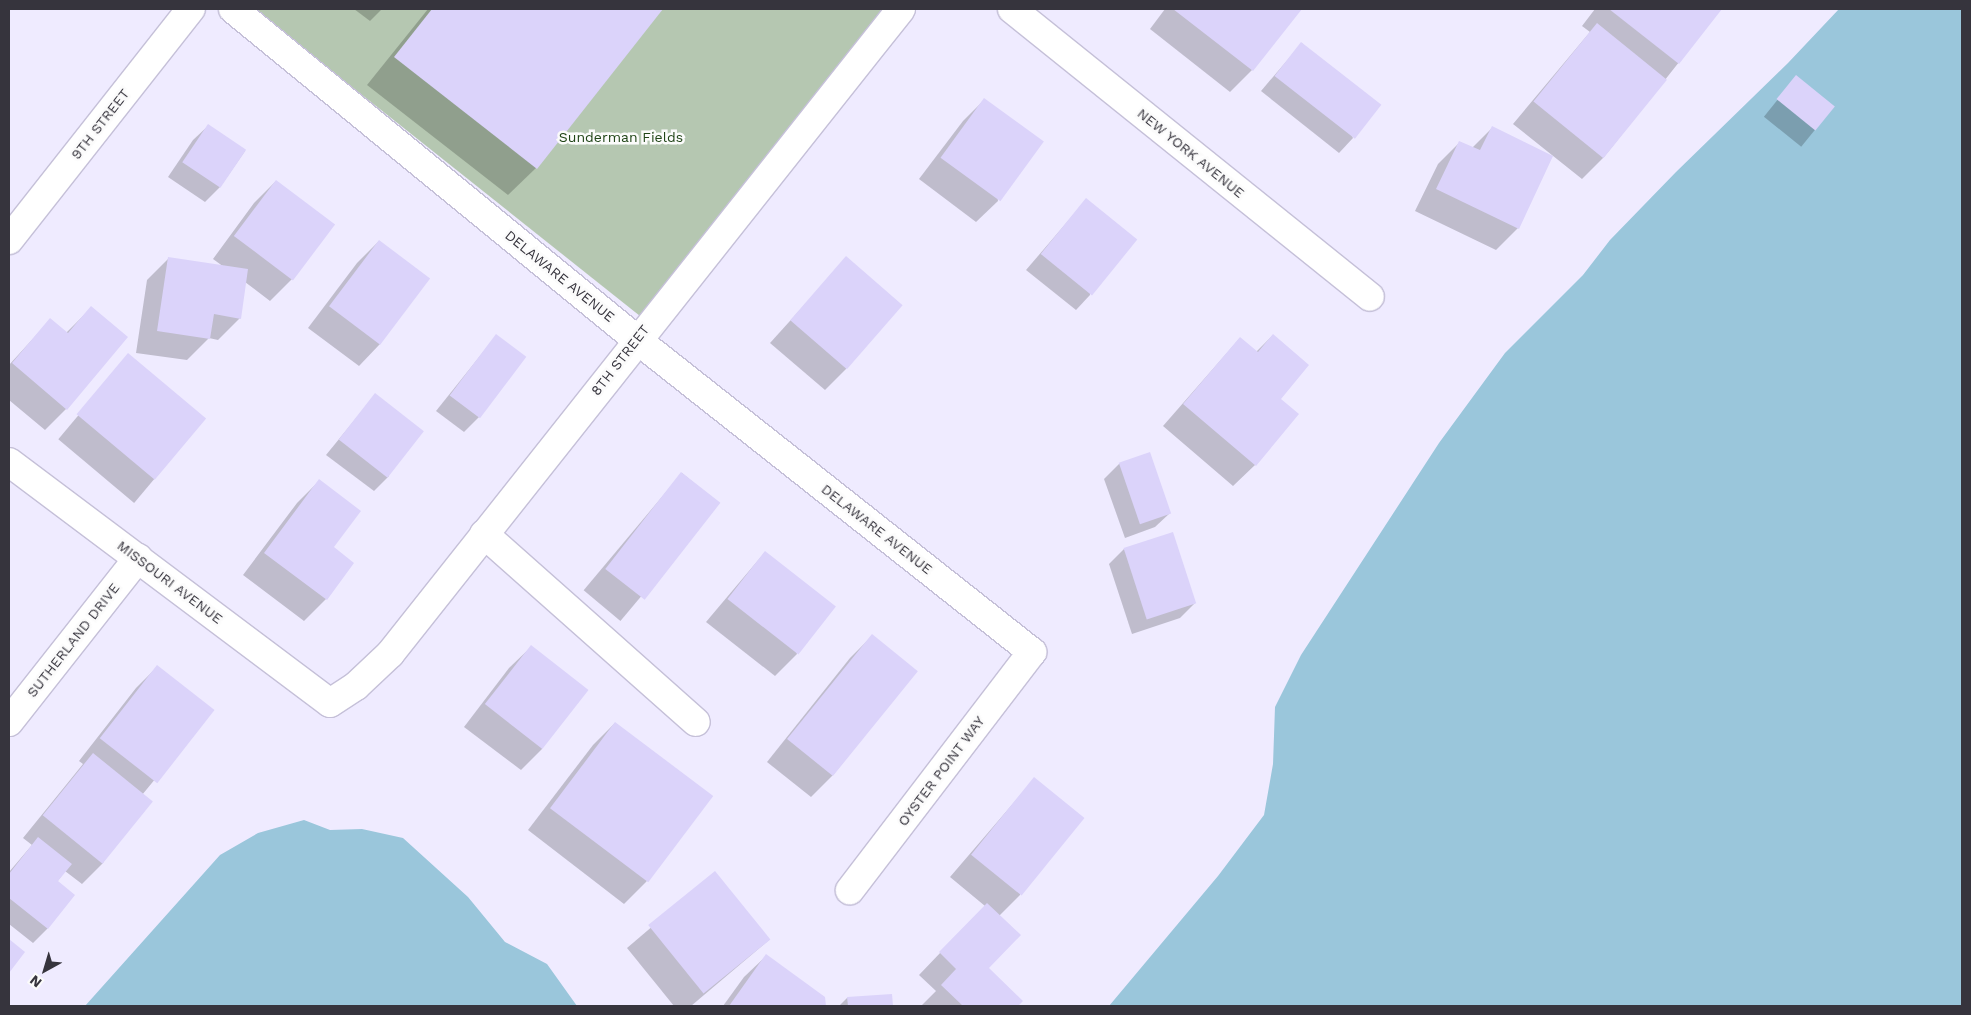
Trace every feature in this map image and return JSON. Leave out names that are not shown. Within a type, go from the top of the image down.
[{"type":"street","name":"9TH STREET","points":[[9,240],[192,9]]},
{"type":"street","name":"DELAWARE AVENUE","points":[[233,9],[636,339],[1032,652]]},
{"type":"street","name":"8TH STREET","points":[[330,703],[356,686],[390,654],[636,339],[901,9]]},
{"type":"street","name":"NEW YORK AVENUE","points":[[1012,9],[1370,297]]},
{"type":"street","name":"MISSOURI AVENUE","points":[[9,462],[330,703]]},
{"type":"street","points":[[484,534],[696,722]]},
{"type":"street","name":"SUTHERLAND DRIVE","points":[[9,722],[138,558]]},
{"type":"street","name":"OYSTER POINT WAY","points":[[850,890],[1032,652]]},
{"type":"green space","name":"Sunderman Fields","points":[[254,9],[890,9],[640,316]]},
{"type":"water","points":[[1839,9],[1962,9],[1962,1006],[1109,1006],[1218,876],[1264,815],[1273,764],[1275,707],[1301,655],[1439,443],[1505,353],[1583,275],[1610,240],[1676,172],[1788,63]]},
{"type":"water","points":[[304,820],[330,830],[362,829],[403,838],[468,897],[505,942],[547,964],[577,1006],[85,1006],[220,855],[258,833]]},
{"type":"building","points":[[432,9],[663,9],[537,169],[394,57]]},
{"type":"building","points":[[1173,9],[1302,9],[1253,71]]},
{"type":"building","points":[[1609,9],[1722,9],[1679,64]]},
{"type":"building","points":[[1597,23],[1667,80],[1603,158],[1533,101]]},
{"type":"building","points":[[1301,42],[1381,105],[1355,139],[1275,76]]},
{"type":"building","points":[[1796,75],[1835,106],[1815,131],[1776,99]]},
{"type":"building","points":[[984,98],[1044,141],[1000,201],[941,158]]},
{"type":"building","points":[[208,124],[246,150],[220,188],[182,162]]},
{"type":"building","points":[[1492,126],[1553,156],[1519,229],[1436,189],[1459,141],[1480,150]]},
{"type":"building","points":[[276,180],[335,225],[293,280],[234,236]]},
{"type":"building","points":[[1086,198],[1137,240],[1092,295],[1041,254]]},
{"type":"building","points":[[379,240],[430,279],[380,345],[329,306]]},
{"type":"building","points":[[846,256],[903,305],[847,369],[790,320]]},
{"type":"building","points":[[168,257],[248,269],[241,319],[214,314],[210,339],[157,331]]},
{"type":"building","points":[[91,306],[128,337],[67,410],[12,363],[50,318],[68,333]]},
{"type":"building","points":[[496,334],[526,357],[480,418],[450,395]]},
{"type":"building","points":[[1273,334],[1309,365],[1281,399],[1299,414],[1256,466],[1183,404],[1240,337],[1258,352]]},
{"type":"building","points":[[128,353],[206,419],[155,480],[77,414]]},
{"type":"building","points":[[375,393],[424,431],[388,478],[339,439]]},
{"type":"building","points":[[1150,452],[1171,513],[1140,524],[1119,463]]},
{"type":"building","points":[[681,472],[720,503],[645,600],[605,569]]},
{"type":"building","points":[[319,479],[361,511],[334,547],[354,563],[327,600],[264,553]]},
{"type":"building","points":[[1173,532],[1196,603],[1147,619],[1124,548]]},
{"type":"building","points":[[765,551],[836,606],[798,654],[727,599]]},
{"type":"building","points":[[872,634],[918,671],[833,776],[787,739]]},
{"type":"building","points":[[531,645],[589,690],[542,749],[485,704]]},
{"type":"building","points":[[157,665],[215,710],[157,783],[100,738]]},
{"type":"building","points":[[615,722],[713,796],[648,882],[550,808]]},
{"type":"building","points":[[93,753],[153,801],[102,864],[43,815]]},
{"type":"building","points":[[1034,777],[1085,818],[1022,896],[971,855]]},
{"type":"building","points":[[38,837],[72,864],[58,881],[75,895],[48,929],[9,898],[9,874]]},
{"type":"building","points":[[715,871],[770,939],[704,994],[648,925]]},
{"type":"building","points":[[987,903],[1021,935],[989,968],[1023,1001],[1018,1006],[963,1006],[941,985],[956,969],[939,952]]},
{"type":"building","points":[[9,939],[25,952],[9,973]]},
{"type":"building","points":[[766,954],[825,997],[826,1006],[729,1006]]},
{"type":"building","points":[[892,994],[893,1006],[848,1006],[847,997]]}]
